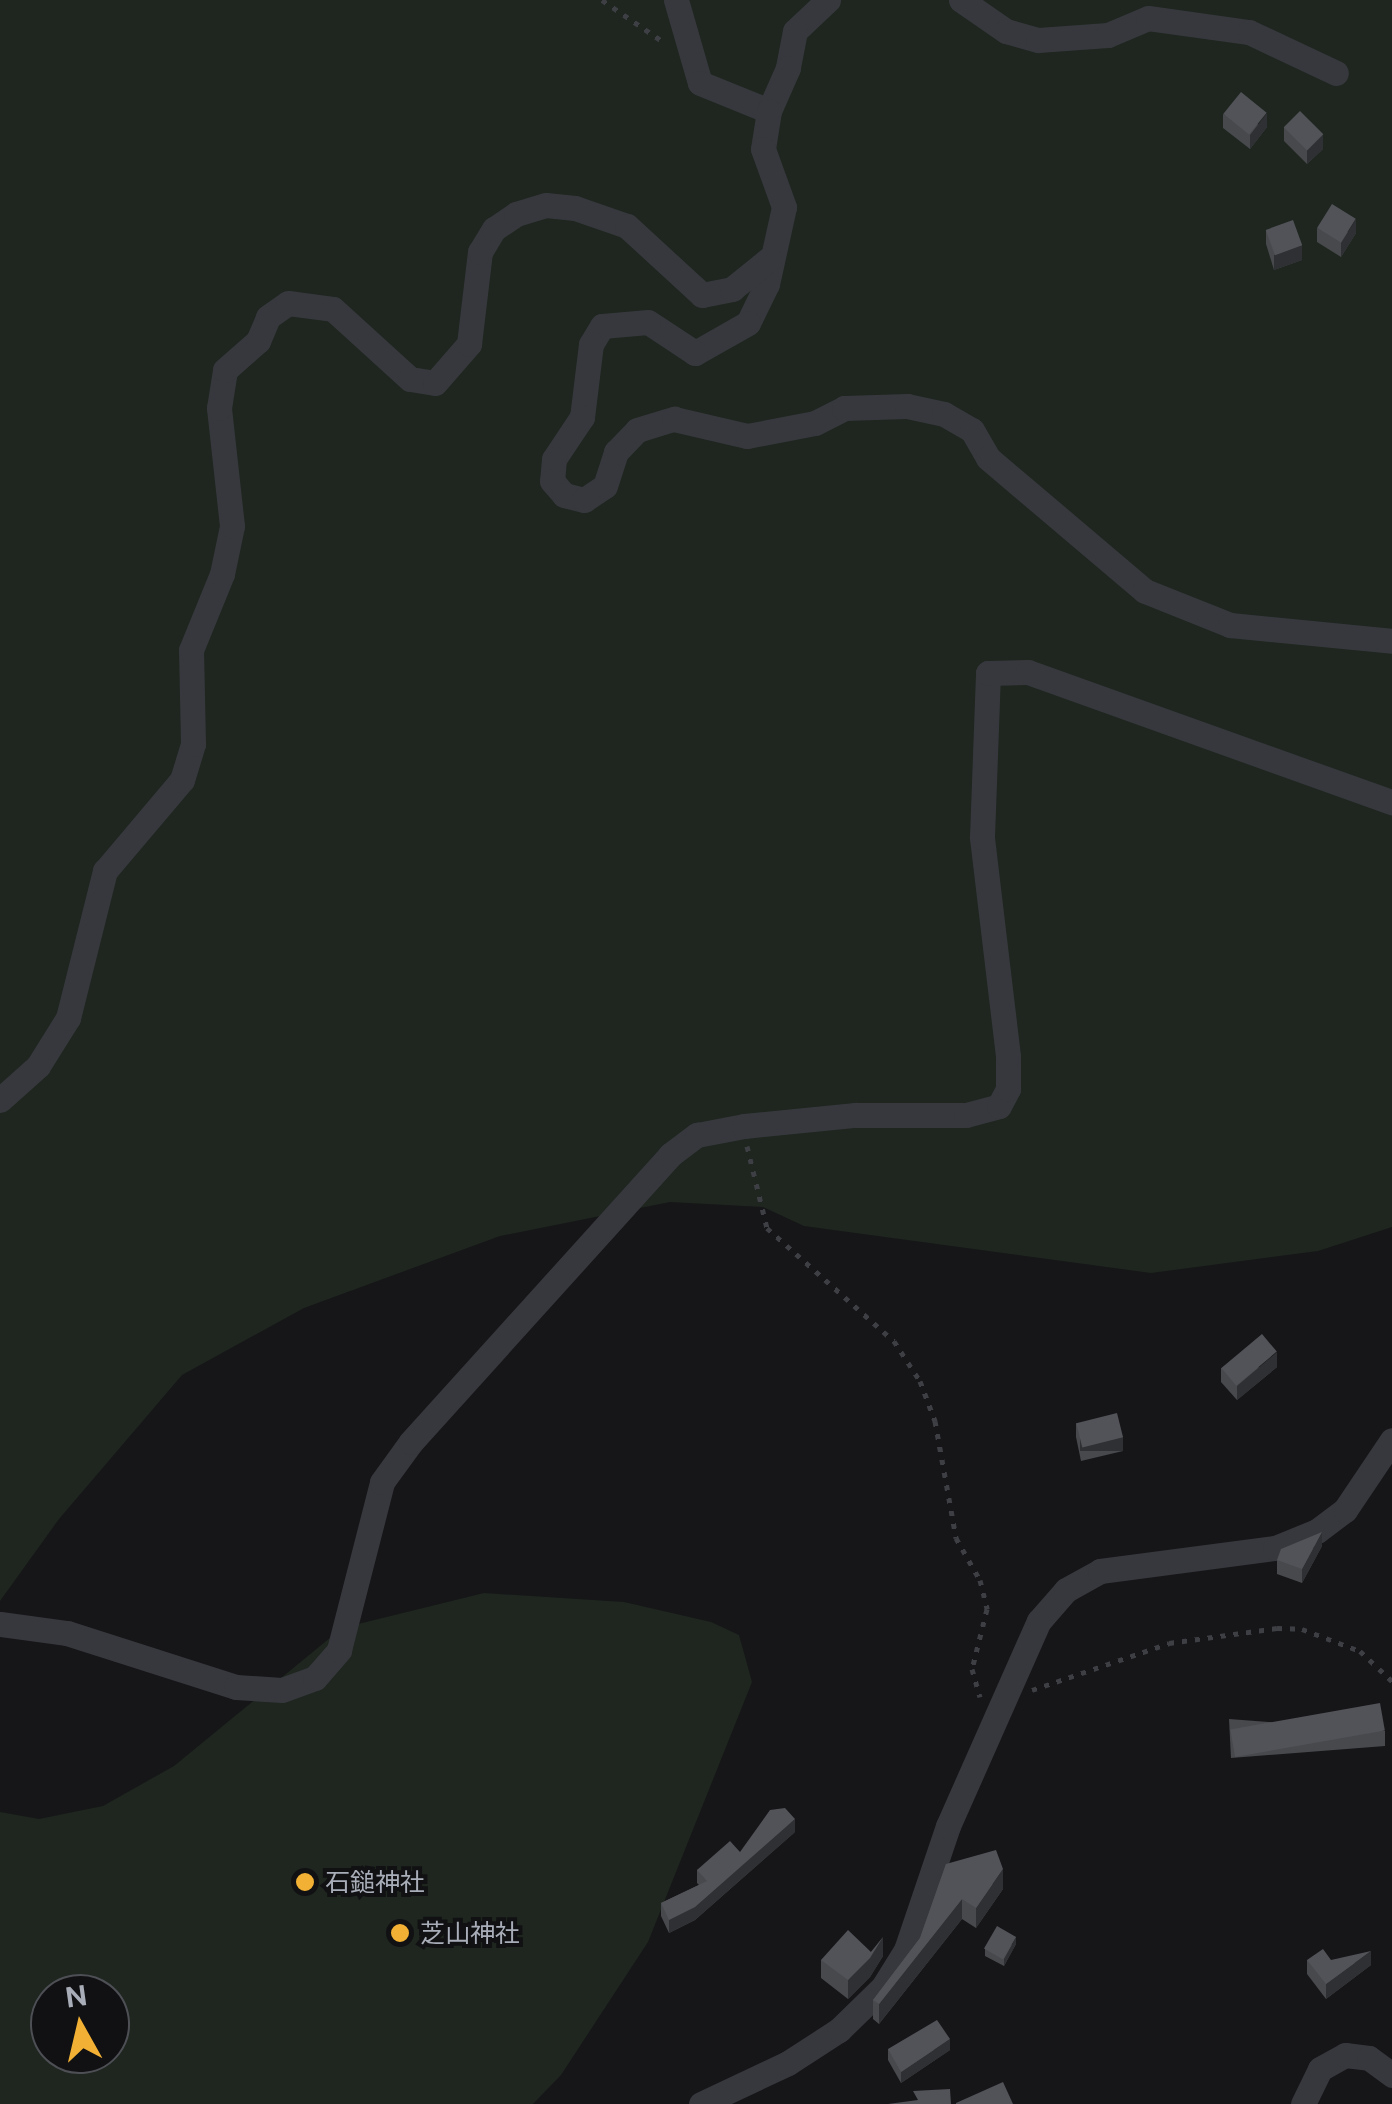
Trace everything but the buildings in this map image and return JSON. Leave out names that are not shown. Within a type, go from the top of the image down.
[{"type":"street","points":[[676,0],[700,83],[769,111]]},
{"type":"street","points":[[828,0],[795,30],[788,68],[769,111],[763,148],[784,207],[770,259],[768,284],[748,324],[722,343],[695,353],[648,322],[602,326],[591,344],[582,417],[554,459],[552,481],[564,495],[584,500],[605,486],[616,452],[637,430],[674,419],[747,436],[815,423],[844,408],[907,406],[944,414],[972,430],[988,458],[1145,591],[1230,625],[1392,641]]},
{"type":"street","points":[[962,0],[1006,31],[1038,40],[1108,35],[1148,18],[1249,32],[1336,73]]},
{"type":"street","points":[[0,1100],[38,1066],[68,1018],[105,871],[182,780],[193,744],[191,650],[222,574],[232,526],[220,427],[225,370],[258,341],[268,317],[288,303],[333,309],[410,379],[435,383],[469,344],[480,252],[494,228],[516,214],[546,205],[575,208],[627,226],[702,295],[732,289],[770,259]]},
{"type":"street","points":[[0,1624],[67,1633],[236,1687],[282,1690],[315,1678],[339,1650],[382,1482],[411,1442],[670,1154],[696,1135],[744,1126],[855,1114],[966,1115],[998,1106],[1008,1088],[1008,1056],[982,837],[988,673],[1028,672],[1392,802]]},
{"type":"street","points":[[701,2104],[801,2055],[839,2030],[883,1988],[906,1950],[948,1826],[1040,1621],[1066,1590],[1100,1572],[1275,1548],[1316,1531],[1345,1510],[1392,1440]]},
{"type":"street","points":[[1303,2104],[1320,2069],[1345,2055],[1369,2058],[1392,2075]]},
{"type":"path","points":[[602,0],[648,36],[691,54]]},
{"type":"path","points":[[744,1126],[752,1186],[768,1228],[894,1342],[920,1382],[935,1421],[956,1538],[980,1580],[986,1609],[972,1669],[996,1720]]},
{"type":"path","points":[[1009,1694],[1058,1686],[1168,1644],[1277,1628],[1302,1629],[1360,1651],[1392,1681]]},
{"type":"shaded area","points":[[0,0],[1392,0],[1392,1227],[1318,1251],[1151,1273],[804,1226],[763,1207],[670,1202],[500,1236],[304,1308],[182,1375],[59,1519],[0,1601]]},
{"type":"shaded area","points":[[484,1593],[624,1602],[711,1622],[739,1635],[752,1682],[648,1942],[561,2075],[533,2104],[0,2104],[0,1812],[39,1819],[103,1806],[174,1766],[342,1628]]},
{"type":"place","name":"石鎚神社","points":[[305,1882]]},
{"type":"place","name":"芝山神社","points":[[400,1933]]}]
